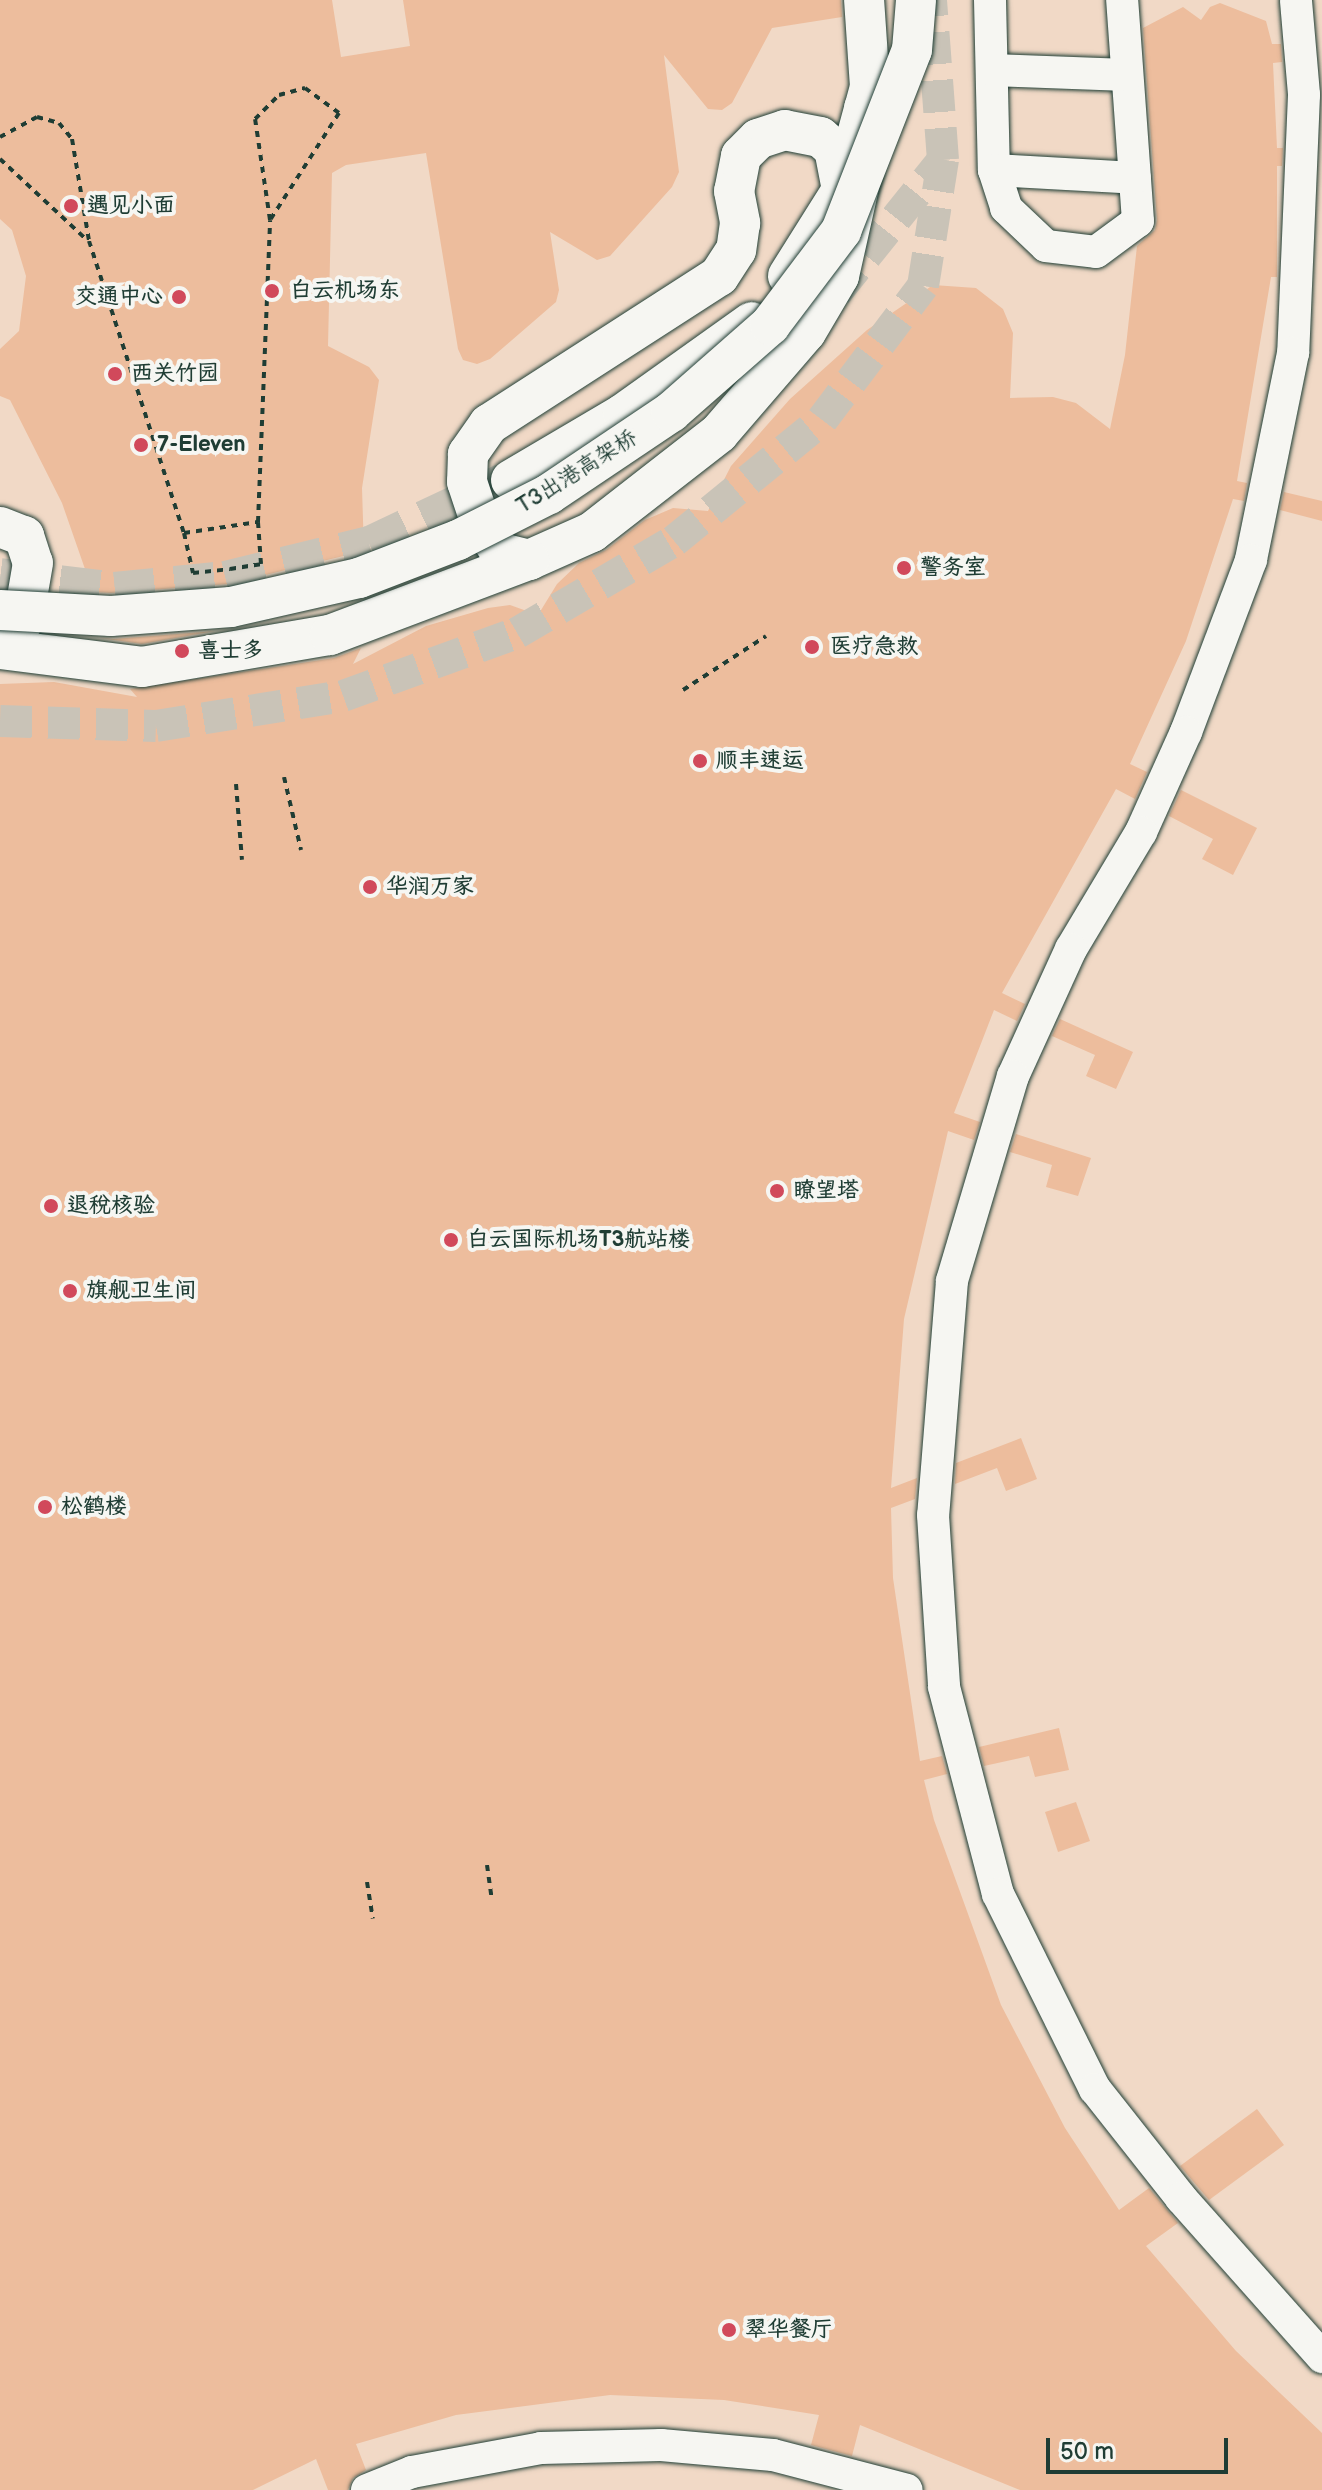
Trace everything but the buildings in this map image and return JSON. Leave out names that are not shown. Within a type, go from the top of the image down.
[{"type":"main road","points":[[511,480],[623,414],[764,313],[842,190],[870,87],[864,0]]},
{"type":"main road","name":"T3出港高架桥","points":[[0,610],[111,616],[231,607],[359,578],[458,540],[549,494],[671,412],[770,325],[841,231],[912,50],[916,0]]},
{"type":"main road","points":[[0,649],[142,667],[330,635],[529,560],[592,532],[719,433],[806,332],[839,276],[862,173],[864,108]]},
{"type":"main road","points":[[529,560],[501,553],[480,521],[467,482],[468,454],[489,424],[719,276],[736,250],[740,223],[734,191],[741,156],[758,139],[785,130],[820,137],[834,149],[842,190]]},
{"type":"main road","points":[[0,527],[24,536],[33,563],[23,621],[0,642]]},
{"type":"lane","points":[[990,0],[994,170],[1006,208],[1046,246],[1096,252],[1138,221],[1122,0]]},
{"type":"lane","points":[[1296,1],[1304,95],[1293,353],[1251,560],[1186,732],[1141,832],[1071,949],[1013,1076],[952,1281],[933,1515],[944,1687],[998,1894],[1095,2089],[1181,2198],[1322,2357]]},
{"type":"lane","points":[[992,70],[1127,75]]},
{"type":"lane","points":[[994,170],[1135,178]]},
{"type":"lane","points":[[367,2490],[412,2472],[541,2448],[661,2445],[773,2455],[907,2490]]},
{"type":"path","points":[[0,137],[37,117],[59,123],[72,139],[89,241],[184,533],[193,573],[261,564],[258,522],[270,220],[255,119],[279,95],[305,88],[339,113],[270,220]]},
{"type":"path","points":[[0,159],[89,241]]},
{"type":"path","points":[[184,533],[258,522]]},
{"type":"path","points":[[683,690],[766,636]]},
{"type":"path","points":[[284,777],[301,850]]},
{"type":"path","points":[[236,784],[242,860]]},
{"type":"path","points":[[487,1865],[492,1900]]},
{"type":"path","points":[[367,1882],[373,1919]]},
{"type":"shaded area","name":"白云国际机场T3航站楼","points":[[0,0],[1322,0],[1322,2490],[0,2490]]},
{"type":"tunnel","points":[[0,721],[156,726],[343,696],[517,633],[674,541],[822,420],[923,286],[943,160],[931,0]]},
{"type":"tunnel","points":[[836,293],[942,161]]},
{"type":"tunnel","points":[[0,578],[115,592],[226,581],[370,546],[504,483]]},
{"type":"place","name":"遇见小面","points":[[71,206]]},
{"type":"place","name":"白云机场东","points":[[272,291]]},
{"type":"place","name":"交通中心","points":[[179,297]]},
{"type":"place","name":"西关竹园","points":[[115,374]]},
{"type":"place","name":"7-Eleven","points":[[141,445]]},
{"type":"place","name":"警务室","points":[[904,568]]},
{"type":"place","name":"医疗急救","points":[[812,647]]},
{"type":"place","name":"喜士多","points":[[182,651]]},
{"type":"place","name":"顺丰速运","points":[[700,761]]},
{"type":"place","name":"华润万家","points":[[370,887]]},
{"type":"place","name":"瞭望塔","points":[[777,1191]]},
{"type":"place","name":"退税核验","points":[[51,1206]]},
{"type":"place","name":"白云国际机场T3航站楼","points":[[451,1240]]},
{"type":"place","name":"旗舰卫生间","points":[[70,1291]]},
{"type":"place","name":"松鹤楼","points":[[45,1507]]},
{"type":"place","name":"翠华餐厅","points":[[729,2330]]}]
